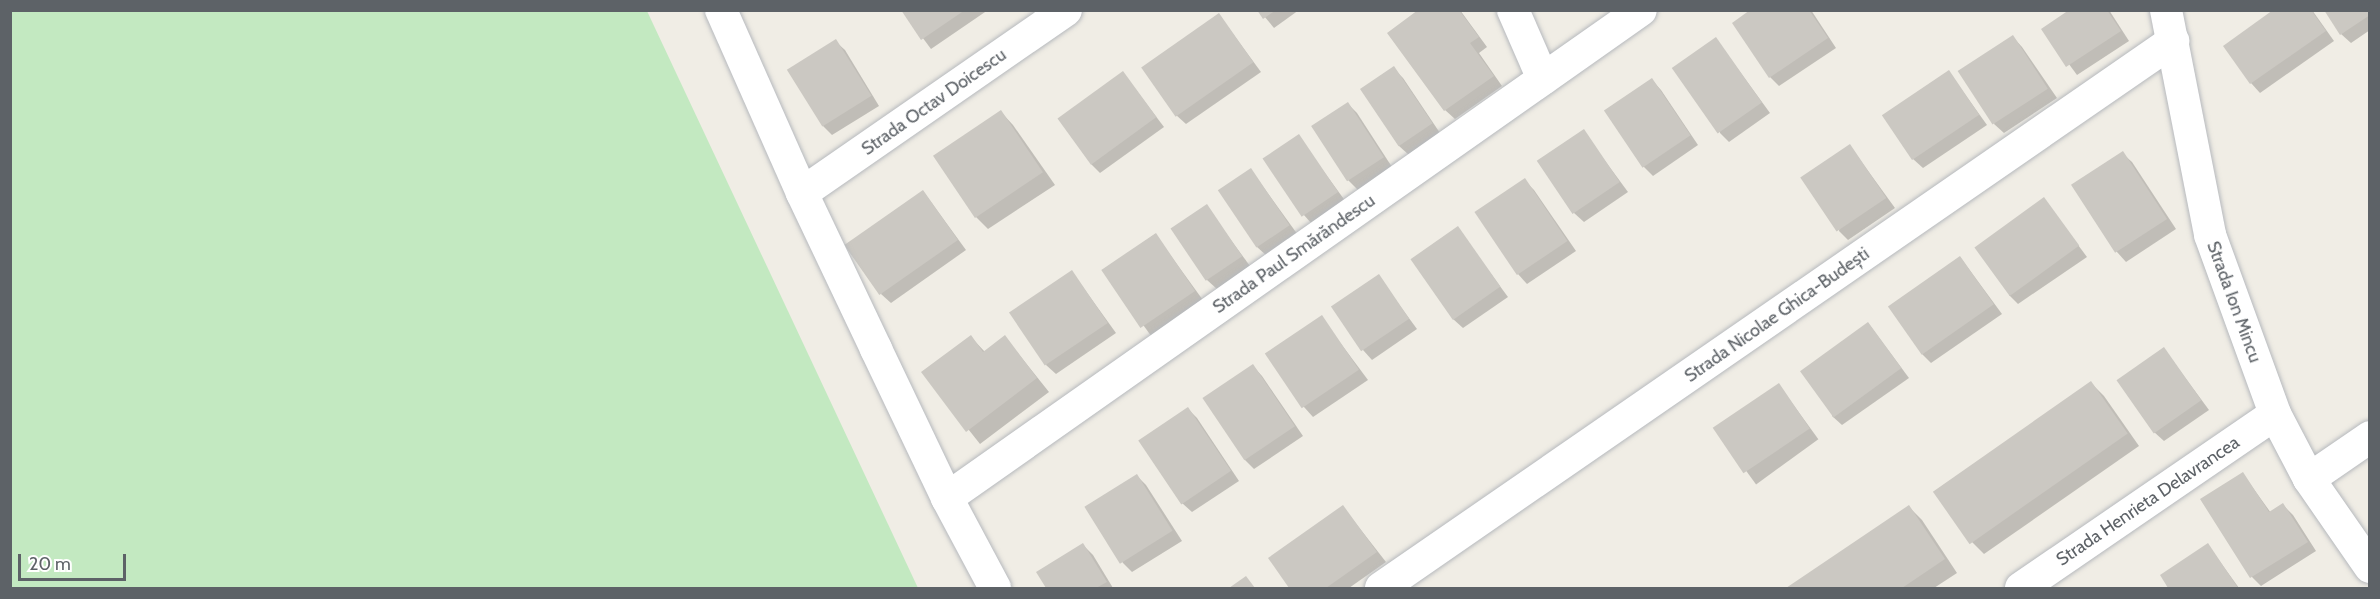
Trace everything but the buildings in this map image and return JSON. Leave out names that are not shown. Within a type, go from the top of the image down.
[{"type":"street","points":[[722,10],[802,193],[947,498],[995,588]]},
{"type":"street","name":"Strada Octav Doicescu","points":[[802,193],[1066,10]]},
{"type":"street","points":[[1513,10],[1543,79]]},
{"type":"street","name":"Strada Paul Smărăndescu","points":[[947,498],[1641,10]]},
{"type":"street","name":"Strada Ion Mincu","points":[[2169,19],[2210,235],[2275,414],[2309,479],[2370,567]]},
{"type":"street","name":"Strada Nicolae Ghica-Budești","points":[[1381,588],[2169,19]]},
{"type":"street","name":"Strada Henrieta Delavrancea","points":[[2021,588],[2275,414]]},
{"type":"street","points":[[2309,479],[2370,437]]},
{"type":"green space","points":[[10,11],[647,11],[918,588],[11,588]]}]
